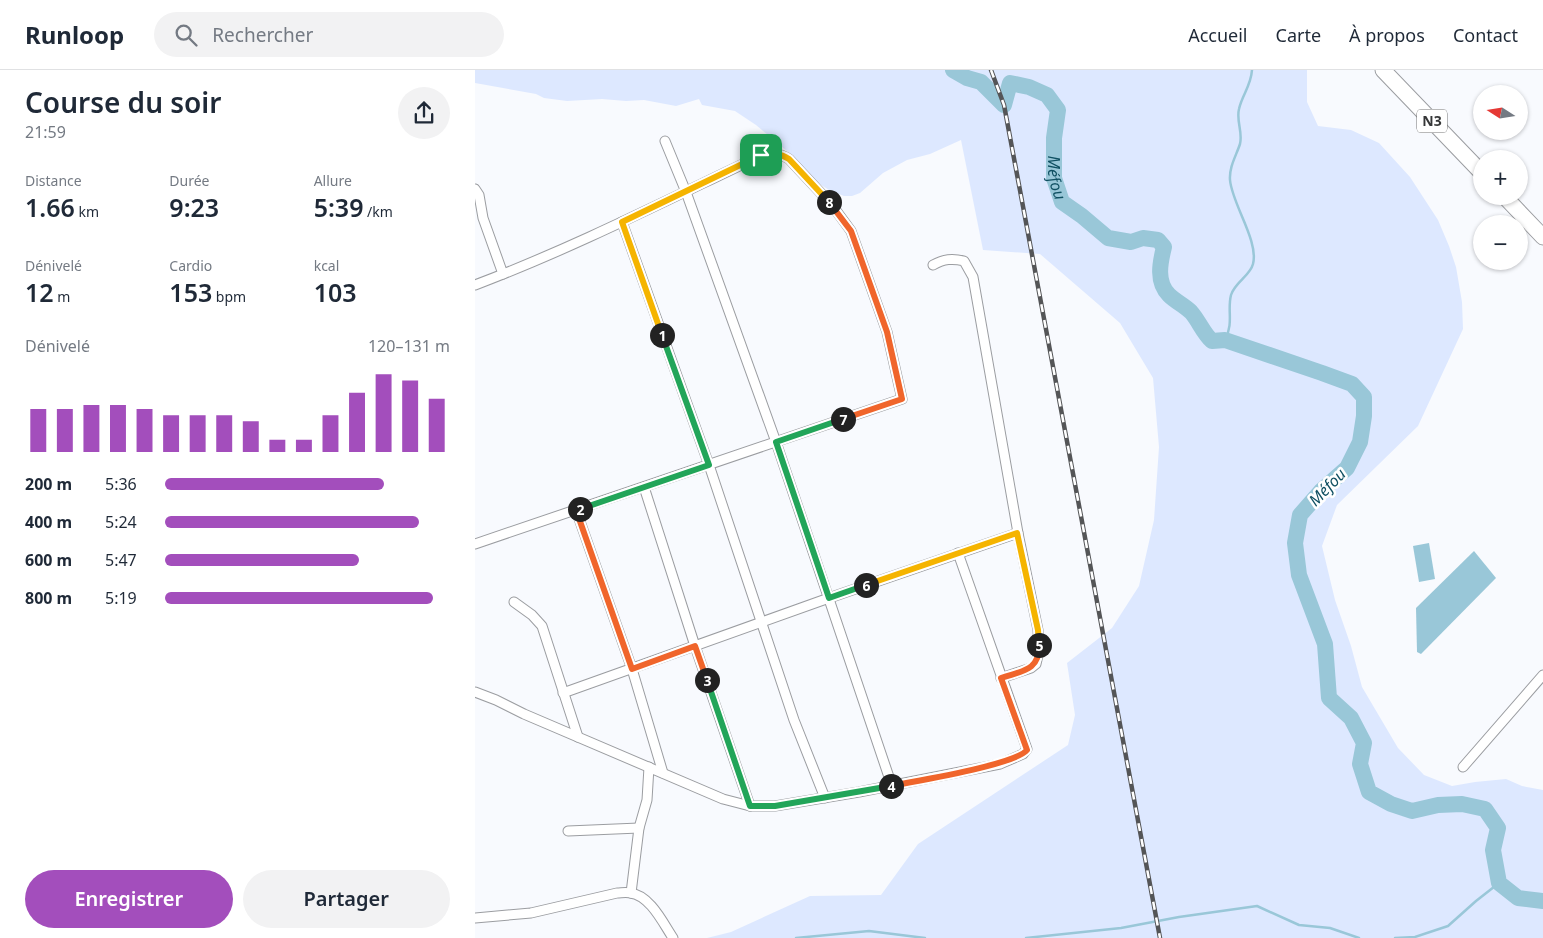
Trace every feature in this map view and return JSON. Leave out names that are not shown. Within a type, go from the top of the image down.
[{"type":"highway","name":"N3","points":[[1383,70],[1473,164]]},
{"type":"highway","points":[[1513,205],[1543,237]]},
{"type":"street","points":[[665,141],[686,192],[776,442],[892,786]]},
{"type":"street","points":[[475,285],[622,222],[761,155],[783,155],[832,205],[851,231],[887,332],[902,399],[475,544]]},
{"type":"street","points":[[475,189],[479,195],[483,218],[503,274]]},
{"type":"street","points":[[622,222],[709,465],[794,720],[825,798]]},
{"type":"street","points":[[933,265],[942,260],[954,258],[964,261],[973,277],[1017,533],[1038,630],[1039,651],[1036,664],[1031,668],[1001,678]]},
{"type":"street","points":[[644,487],[695,646],[750,806]]},
{"type":"street","points":[[576,510],[632,669],[663,773]]},
{"type":"street","points":[[563,693],[1017,533]]},
{"type":"street","points":[[475,692],[723,799],[750,806],[775,806],[825,798],[1000,764],[1023,754],[1027,750],[958,553]]},
{"type":"street","points":[[514,602],[532,615],[542,626],[579,737]]},
{"type":"street","points":[[1463,767],[1543,675]]},
{"type":"street","points":[[631,893],[639,828],[647,800],[649,767]]},
{"type":"street","points":[[568,831],[639,828]]},
{"type":"street","points":[[475,918],[531,913],[617,893],[631,893],[643,898],[673,938]]},
{"type":"shaded area","points":[[475,70],[1307,70],[1307,102],[1318,126],[1351,130],[1379,143],[1410,177],[1438,220],[1449,246],[1456,267],[1462,302],[1463,329],[1418,426],[1337,505],[1322,546],[1335,600],[1351,646],[1362,687],[1398,748],[1424,775],[1452,786],[1506,779],[1522,786],[1543,790],[1543,938],[707,938],[731,932],[810,896],[881,895],[918,844],[1068,745],[1075,715],[1067,663],[1112,628],[1139,586],[1154,520],[1159,447],[1153,378],[1120,323],[1040,254],[983,250],[961,140],[930,154],[907,160],[883,173],[860,193],[844,196],[829,190],[815,181],[788,152],[756,125],[735,111],[702,105],[699,99],[676,106],[644,100],[602,99],[567,101],[544,98],[536,94],[475,83]]},
{"type":"shaded area","points":[[1429,543],[1435,579],[1419,582],[1413,546]]},
{"type":"shaded area","points":[[1474,551],[1496,578],[1421,654],[1417,652],[1416,608]]},
{"type":"waterway","name":"Méfou","points":[[953,70],[967,78],[981,82],[1004,105],[1010,83],[1029,87],[1047,95],[1058,110],[1054,138],[1054,178],[1062,202],[1108,238],[1131,242],[1143,238],[1158,240],[1164,247],[1160,272],[1165,290],[1191,312],[1212,341],[1225,340],[1352,384],[1364,397],[1364,416],[1360,442],[1347,468],[1321,491],[1300,515],[1295,543],[1299,575],[1325,644],[1329,698],[1351,718],[1364,743],[1360,764],[1369,792],[1391,804],[1412,811],[1438,805],[1462,804],[1485,809],[1498,828],[1493,850],[1499,883],[1518,898],[1543,901]]},
{"type":"waterway","points":[[1225,340],[1230,322],[1231,295],[1236,286],[1249,272],[1253,264],[1254,255],[1249,234],[1235,200],[1230,180],[1232,166],[1241,140],[1238,118],[1239,109],[1250,81],[1252,70]]},
{"type":"waterway","points":[[1395,938],[1415,937],[1448,926],[1499,883]]},
{"type":"waterway","points":[[1026,938],[1121,928],[1179,917],[1257,906],[1299,925],[1330,928],[1359,938]]},
{"type":"waterway","points":[[796,938],[869,931],[925,938]]},
{"type":"railway","points":[[991,70],[1004,105],[1160,938]]},
{"type":"route","points":[[761,155],[783,155],[789,159],[832,205],[851,231],[887,332],[902,399],[776,442],[829,598],[1017,533],[1038,630],[1039,651],[1036,664],[1031,668],[1001,678],[1027,750],[1023,754],[1000,764],[859,792],[775,806],[750,806],[695,646],[632,669],[576,510],[709,465],[622,222],[761,155]]}]
